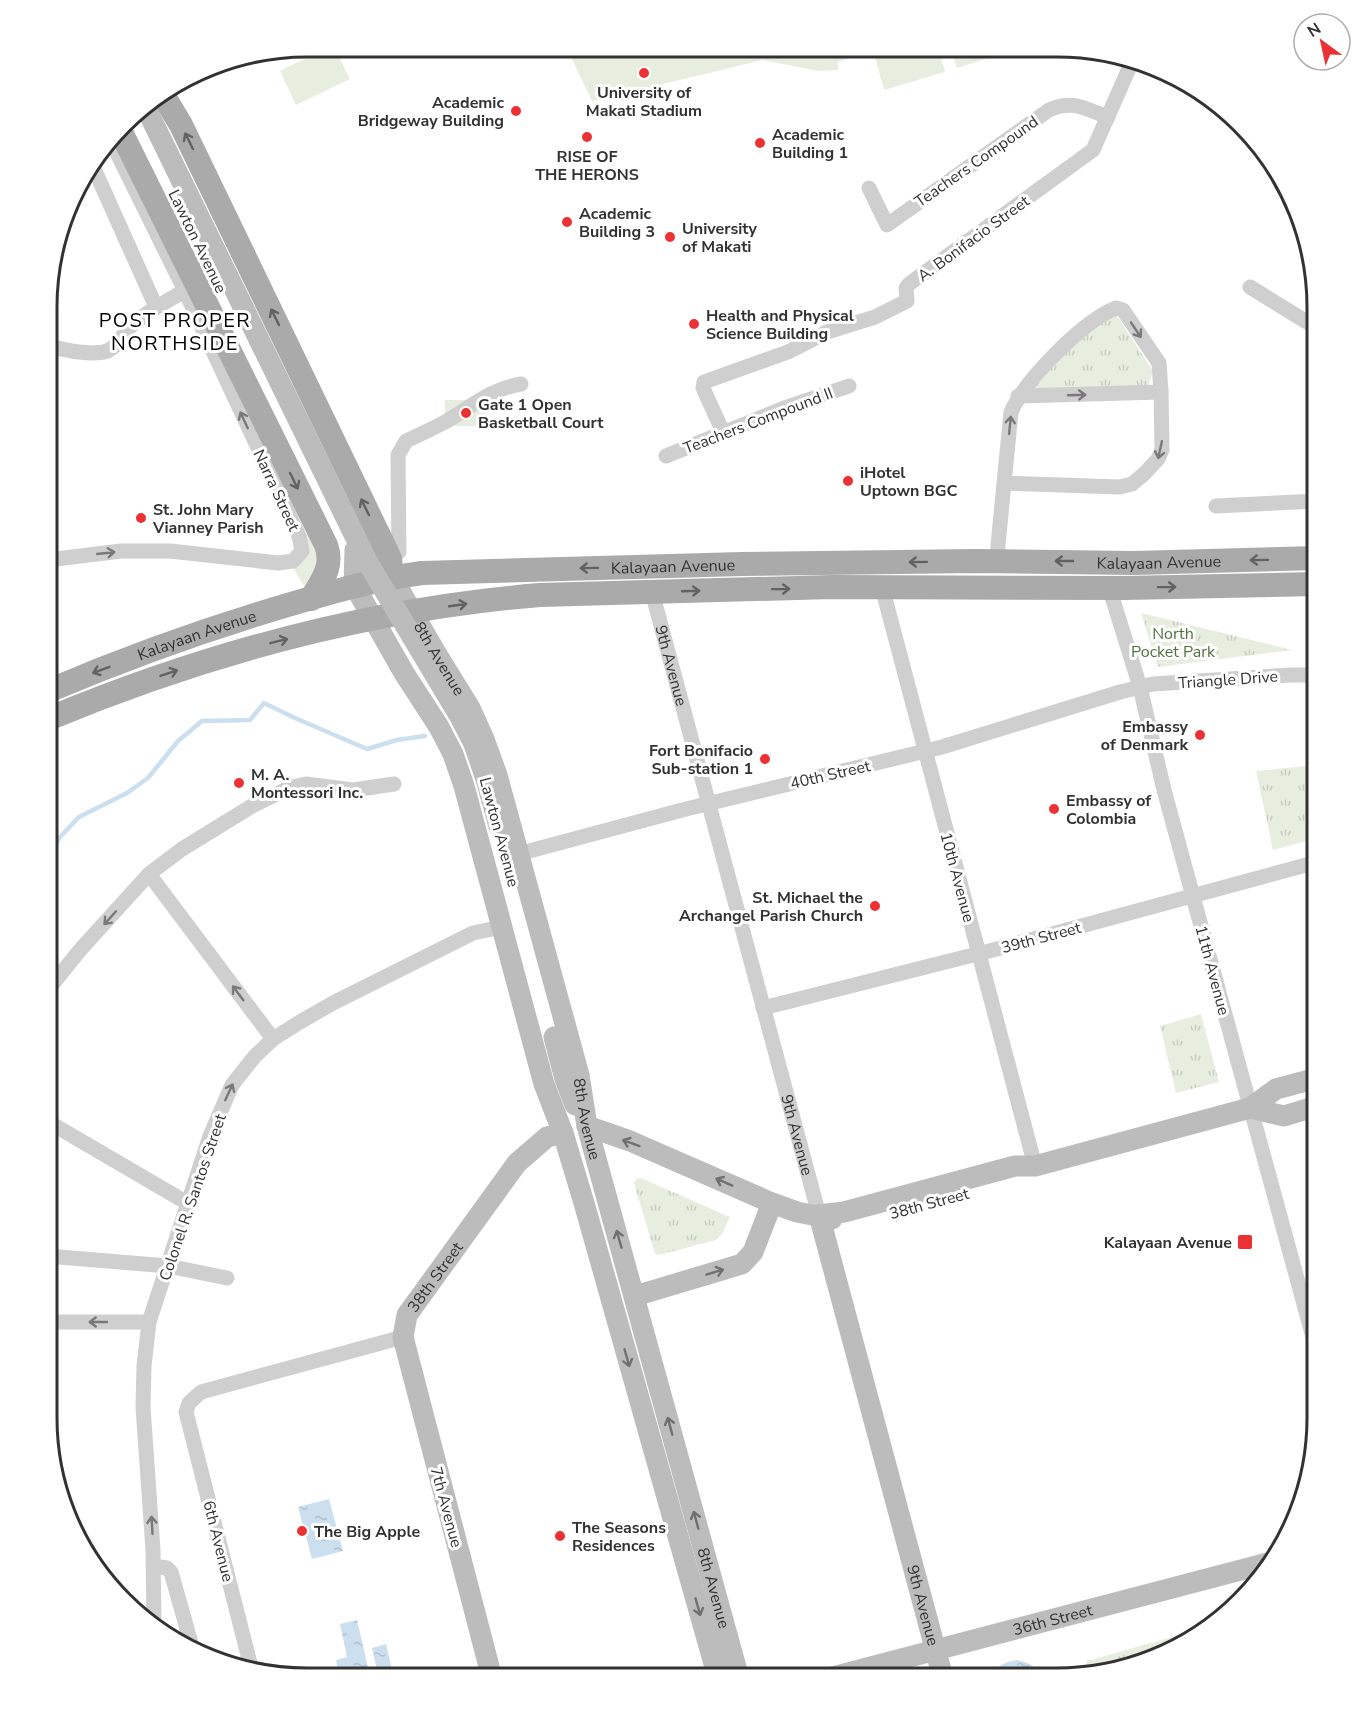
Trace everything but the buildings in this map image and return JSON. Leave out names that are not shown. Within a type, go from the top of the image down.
[{"type":"main road","points":[[166,100],[187,136],[300,369],[391,568]]},
{"type":"main road","name":"Lawton Avenue","points":[[149,114],[368,563],[474,744],[486,779],[494,827],[555,1081],[563,1133]]},
{"type":"main road","name":"Lawton Avenue","points":[[145,117],[356,550],[354,585]]},
{"type":"main road","name":"Lawton Avenue","points":[[141,120],[355,566],[450,720],[464,749],[494,827],[565,1079],[587,1126]]},
{"type":"main road","points":[[124,137],[327,549],[328,568],[310,598]]},
{"type":"main road","name":"Lawton Avenue","points":[[356,550],[391,568]]},
{"type":"main road","name":"Kalayaan Avenue","points":[[57,688],[207,630],[354,585],[391,568],[501,570],[742,564],[998,561],[1134,563],[1307,558]]},
{"type":"main road","name":"8th Avenue","points":[[391,568],[411,611],[470,708],[497,775],[579,1075],[587,1126],[736,1668]]},
{"type":"main road","points":[[539,569],[537,582],[540,596]]},
{"type":"main road","points":[[501,570],[507,583],[505,598]]},
{"type":"main road","name":"Kalayaan Avenue","points":[[57,715],[116,691],[217,658],[372,619],[411,611],[505,598],[652,592],[882,588],[1307,584]]},
{"type":"main road","name":"8th Avenue","points":[[354,585],[404,673],[439,727],[453,754],[464,786],[544,1084],[563,1133],[715,1668]]},
{"type":"main road","points":[[207,630],[213,636],[217,658]]},
{"type":"main road","points":[[404,673],[406,661],[414,653],[424,650],[436,653]]},
{"type":"main road","name":"38th Street","points":[[587,1126],[630,1141],[772,1203],[797,1212],[819,1215],[844,1212],[1015,1166],[1035,1166],[1250,1108],[1276,1089],[1307,1081]]},
{"type":"main road","name":"38th Street","points":[[1250,1108],[1284,1116],[1307,1110]]},
{"type":"main road","name":"38th Street","points":[[403,1337],[407,1315],[517,1163],[547,1137],[563,1133]]},
{"type":"main road","points":[[635,1296],[742,1264],[753,1251],[772,1203]]},
{"type":"main road","name":"9th Avenue","points":[[819,1215],[940,1668]]},
{"type":"main road","name":"7th Avenue","points":[[403,1337],[489,1668]]},
{"type":"main road","name":"36th Street","points":[[867,1668],[1260,1564]]},
{"type":"street","name":"A. Bonifacio Street","points":[[723,432],[703,388],[704,382],[788,352],[827,332],[875,317],[907,301],[906,288],[909,284],[1093,150],[1129,68]]},
{"type":"street","name":"Teachers Compound","points":[[869,188],[886,225],[1049,110],[1061,104],[1070,104],[1108,117]]},
{"type":"street","name":"Narra Street","points":[[57,559],[121,551],[170,551],[278,563],[294,561],[302,551],[299,536],[185,291],[114,148]]},
{"type":"street","points":[[106,159],[117,156]]},
{"type":"street","points":[[97,172],[156,306]]},
{"type":"street","points":[[1250,287],[1307,322]]},
{"type":"street","points":[[57,348],[78,353],[106,352],[115,347],[130,327],[156,306],[185,291]]},
{"type":"street","points":[[998,561],[1004,483],[1011,412],[1018,396],[1045,364],[1102,313],[1116,308],[1123,310],[1159,363],[1162,450],[1158,459],[1132,484],[1119,487],[1004,483]]},
{"type":"street","points":[[391,568],[399,552],[398,455],[401,447],[406,441],[446,421],[485,395],[501,388],[521,384]]},
{"type":"street","name":"Teachers Compound II","points":[[666,456],[787,406],[849,386]]},
{"type":"street","points":[[1018,396],[1161,392]]},
{"type":"street","points":[[1216,506],[1307,501]]},
{"type":"street","name":"11th Avenue","points":[[1109,587],[1140,687],[1164,790],[1307,1316]]},
{"type":"street","name":"10th Avenue","points":[[882,588],[1035,1166]]},
{"type":"street","name":"9th Avenue","points":[[652,592],[819,1215]]},
{"type":"street","name":"Triangle Drive","points":[[1140,687],[1153,684],[1307,675]]},
{"type":"street","name":"40th Street","points":[[518,854],[924,751],[1140,687]]},
{"type":"street","points":[[57,979],[149,874],[190,843],[252,806],[289,788],[306,784],[353,790],[394,784]]},
{"type":"street","name":"39th Street","points":[[763,1008],[979,953],[1307,865]]},
{"type":"street","points":[[149,874],[273,1039]]},
{"type":"street","name":"Colonel R. Santos Street","points":[[154,1615],[143,1407],[144,1366],[149,1322],[210,1136],[232,1084],[255,1056],[273,1039],[333,1003],[473,933],[502,927]]},
{"type":"street","points":[[57,1127],[189,1204]]},
{"type":"street","points":[[57,1257],[168,1266],[227,1278]]},
{"type":"street","points":[[57,1322],[149,1322]]},
{"type":"street","name":"6th Avenue","points":[[249,1661],[186,1412],[189,1403],[201,1392],[403,1337]]},
{"type":"street","points":[[153,1566],[171,1572],[190,1639]]},
{"type":"green space","points":[[309,57],[339,57],[350,79],[296,105],[280,71]]},
{"type":"green space","name":"University of Makati Stadium","points":[[571,57],[854,57],[838,62],[838,70],[818,71],[763,60],[592,101]]},
{"type":"green space","points":[[875,57],[941,57],[945,72],[884,90]]},
{"type":"green space","points":[[954,57],[992,57],[957,68]]},
{"type":"green space","points":[[1115,313],[1153,371],[1147,390],[1036,388],[1034,384],[1100,318]]},
{"type":"green space","name":"Gate 1 Open Basketball Court","points":[[445,400],[488,400],[487,426],[444,426]]},
{"type":"green space","points":[[310,531],[318,545],[315,575],[304,586],[292,566],[302,537]]},
{"type":"green space","name":"North Pocket Park","points":[[1141,613],[1292,650],[1158,667]]},
{"type":"green space","points":[[1307,766],[1307,841],[1273,850],[1256,771]]},
{"type":"green space","points":[[1201,1014],[1219,1082],[1176,1093],[1160,1026]]},
{"type":"green space","points":[[641,1178],[730,1217],[722,1234],[716,1240],[659,1255],[655,1254],[634,1183],[636,1179]]},
{"type":"green space","points":[[1184,1634],[1137,1655],[1090,1666],[1087,1666],[1087,1661]]},
{"type":"water","points":[[329,1499],[343,1551],[312,1559],[298,1507]]},
{"type":"water","points":[[357,1620],[368,1668],[338,1668],[336,1660],[347,1657],[340,1624]]},
{"type":"water","points":[[386,1644],[392,1668],[377,1668],[372,1648]]},
{"type":"water","points":[[1016,1660],[1036,1668],[998,1668]]},
{"type":"waterway","points":[[57,842],[79,817],[127,793],[148,778],[178,741],[202,721],[250,720],[264,703],[367,749],[397,740],[425,736]]},
{"type":"place","name":"University of Makati Stadium","points":[[644,73]]},
{"type":"place","name":"Academic Bridgeway Building","points":[[516,111]]},
{"type":"place","name":"RISE OF THE HERONS","points":[[587,137]]},
{"type":"place","name":"Academic Building 1","points":[[760,143]]},
{"type":"place","name":"Academic Building 3","points":[[567,222]]},
{"type":"place","name":"University of Makati","points":[[670,237]]},
{"type":"place","name":"Health and Physical Science Building","points":[[694,324]]},
{"type":"place","name":"Gate 1 Open Basketball Court","points":[[466,413]]},
{"type":"place","name":"iHotel Uptown BGC","points":[[848,481]]},
{"type":"place","name":"St. John Mary Vianney Parish","points":[[141,518]]},
{"type":"place","name":"Embassy of Denmark","points":[[1200,735]]},
{"type":"place","name":"Fort Bonifacio Sub-station 1","points":[[765,759]]},
{"type":"place","name":"M. A. Montessori Inc.","points":[[239,783]]},
{"type":"place","name":"Embassy of Colombia","points":[[1054,809]]},
{"type":"place","name":"St. Michael the Archangel Parish Church","points":[[875,906]]},
{"type":"place","name":"Kalayaan Avenue","points":[[1245,1242]]},
{"type":"place","name":"The Big Apple","points":[[302,1531]]},
{"type":"place","name":"The Seasons Residences","points":[[560,1536]]},
{"type":"district","name":"POST PROPER NORTHSIDE","points":[[175,332]]}]
